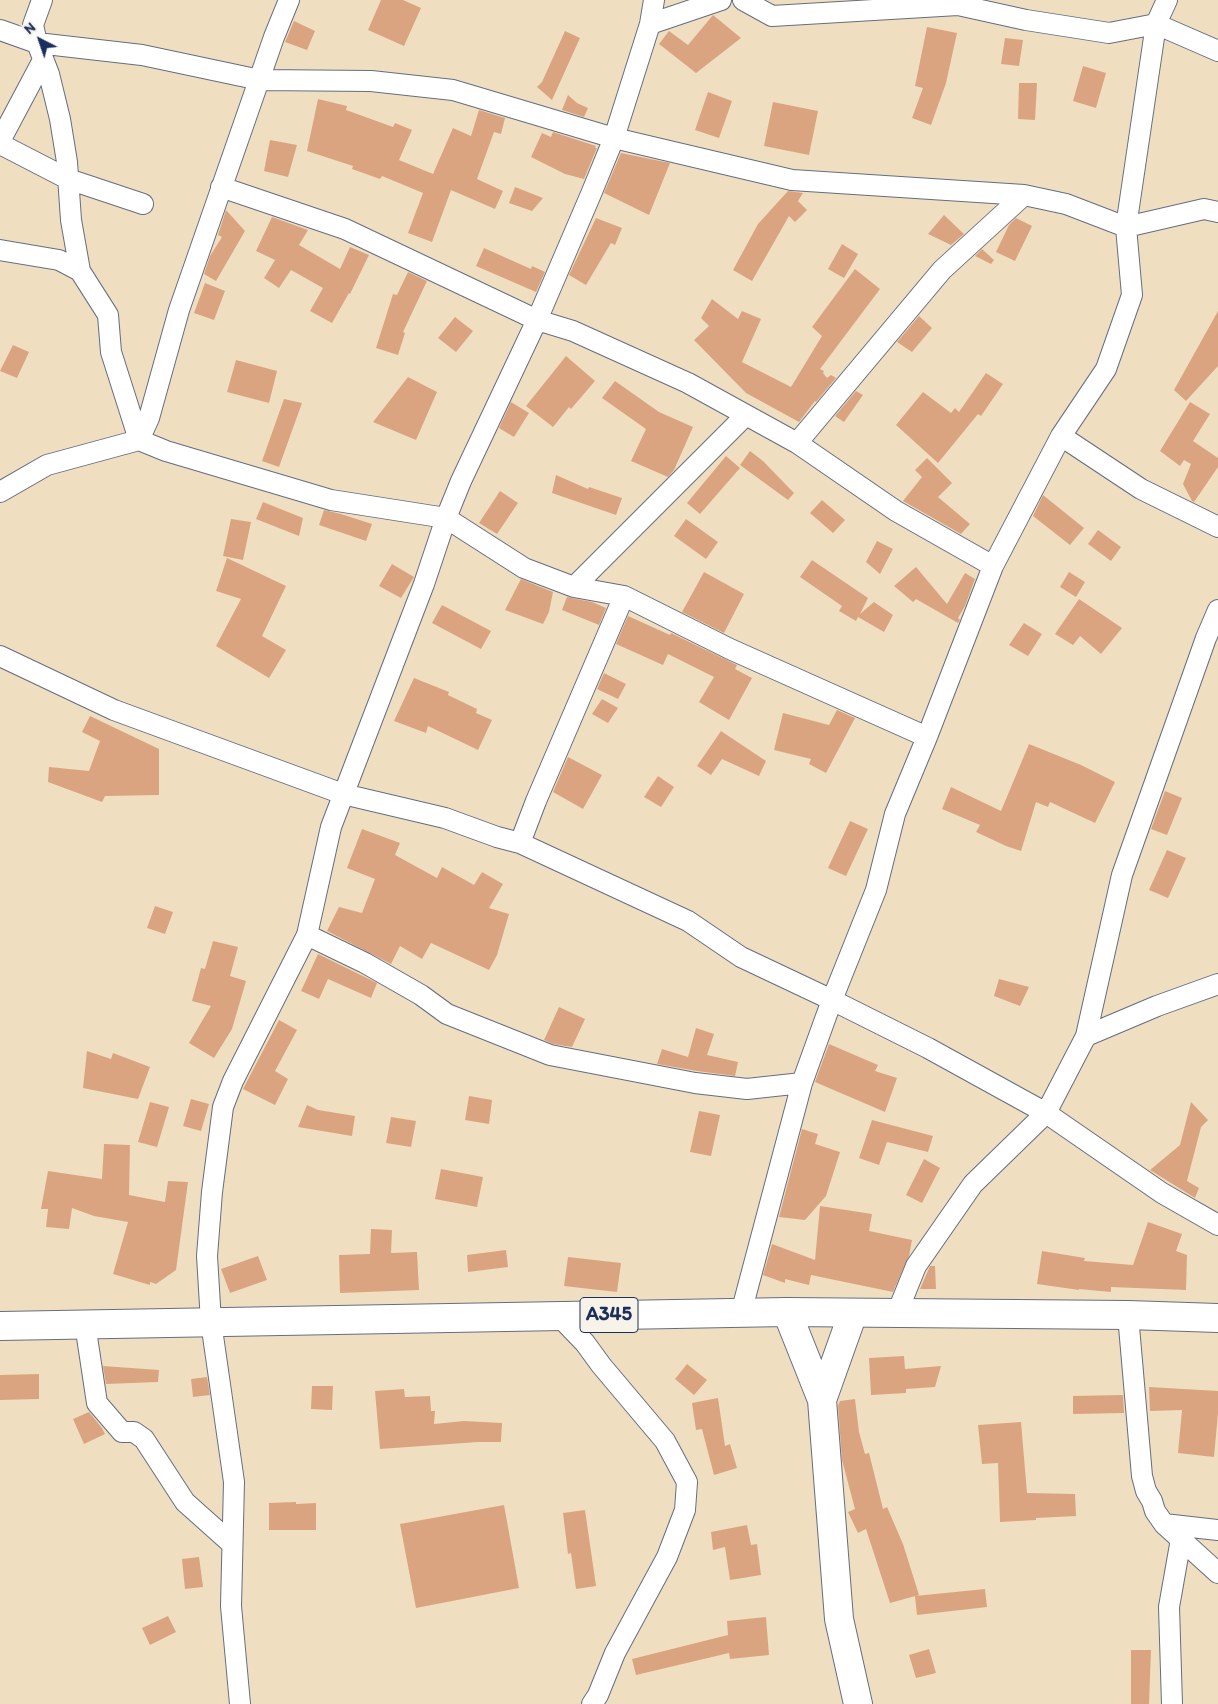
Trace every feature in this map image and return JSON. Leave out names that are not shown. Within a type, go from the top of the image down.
[{"type":"main road","name":"A345","points":[[0,1326],[787,1312],[1128,1315],[1218,1318]]},
{"type":"main road","points":[[787,1312],[822,1400],[838,1619],[858,1704]]},
{"type":"main road","points":[[822,1400],[853,1313]]},
{"type":"street","points":[[42,0],[33,25],[40,52],[49,74],[60,119],[67,162],[71,220],[80,271],[108,315],[111,352],[139,440]]},
{"type":"street","points":[[139,440],[149,418],[180,310],[221,187],[289,0]]},
{"type":"street","points":[[240,1704],[231,1606],[234,1482],[211,1322],[207,1256],[212,1192],[223,1107],[233,1081],[307,935],[331,827],[343,794],[424,584],[446,518],[537,320],[614,138],[650,24],[654,0]]},
{"type":"street","points":[[650,24],[721,0]]},
{"type":"street","points":[[743,0],[772,16],[958,5],[1026,20],[1109,33],[1156,24],[1218,51]]},
{"type":"street","points":[[741,1313],[802,1083],[832,1000],[876,890],[895,814],[993,566],[1061,436],[1106,369],[1132,295],[1126,227],[1156,24],[1167,0]]},
{"type":"street","points":[[0,30],[40,52],[142,55],[260,80],[372,81],[453,90],[614,138],[792,180],[1024,195],[1066,204],[1126,227],[1204,209],[1218,212]]},
{"type":"street","points":[[40,52],[0,142],[68,179],[143,204]]},
{"type":"street","points":[[221,187],[346,230],[537,320],[573,331],[688,383],[797,443],[896,511],[993,566]]},
{"type":"street","points":[[797,443],[942,270],[1024,195]]},
{"type":"street","points":[[0,250],[59,260],[80,271]]},
{"type":"street","points":[[574,586],[746,415]]},
{"type":"street","points":[[1061,436],[1141,489],[1218,527]]},
{"type":"street","points":[[0,492],[47,465],[139,440],[166,451],[331,500],[446,518],[524,568],[574,586],[624,596],[730,649],[927,737]]},
{"type":"street","points":[[520,843],[536,801],[624,596]]},
{"type":"street","points":[[897,1313],[916,1266],[973,1184],[1046,1114],[1086,1036],[1122,875],[1206,638],[1218,610]]},
{"type":"street","points":[[0,656],[114,710],[343,794],[445,818],[497,837],[520,843],[688,922],[740,957],[928,1048],[1046,1114],[1162,1193],[1218,1225]]},
{"type":"street","points":[[307,935],[365,962],[420,994],[447,1014],[550,1055],[686,1081],[748,1089],[802,1083]]},
{"type":"street","points":[[1086,1036],[1158,1006],[1218,984]]},
{"type":"street","points":[[1128,1315],[1142,1476],[1146,1491],[1155,1511],[1164,1524],[1218,1573]]},
{"type":"street","points":[[560,1316],[665,1441],[687,1482],[685,1510],[667,1557],[615,1653],[598,1695],[592,1704]]},
{"type":"street","points":[[85,1324],[96,1403],[122,1432],[134,1432],[144,1439],[185,1502],[232,1544]]},
{"type":"street","points":[[1164,1524],[1218,1530]]},
{"type":"street","points":[[1172,1704],[1169,1606],[1181,1539]]},
{"type":"building","points":[[381,0],[403,0],[421,8],[404,46],[368,30]]},
{"type":"building","points":[[713,15],[741,38],[696,73],[659,44],[669,31],[688,45]]},
{"type":"building","points":[[294,21],[315,31],[307,50],[285,42]]},
{"type":"building","points":[[927,27],[957,33],[946,83],[931,125],[912,118],[923,88],[915,86]]},
{"type":"building","points":[[565,31],[580,38],[552,100],[537,87],[542,82]]},
{"type":"building","points":[[1005,38],[1023,40],[1019,66],[1001,64]]},
{"type":"building","points":[[1083,66],[1106,73],[1096,108],[1073,101]]},
{"type":"building","points":[[1019,83],[1037,83],[1035,120],[1018,119]]},
{"type":"building","points":[[708,92],[732,101],[719,138],[695,130]]},
{"type":"building","points":[[568,95],[577,103],[588,108],[584,117],[562,110]]},
{"type":"building","points":[[318,99],[347,106],[346,110],[393,127],[395,123],[412,130],[399,160],[433,174],[453,128],[471,136],[479,110],[505,118],[501,134],[494,132],[477,179],[503,191],[495,209],[451,190],[432,242],[408,233],[423,193],[382,176],[380,179],[352,169],[353,166],[307,151]]},
{"type":"building","points":[[773,102],[818,111],[809,155],[764,146]]},
{"type":"building","points":[[553,132],[596,146],[595,148],[597,148],[584,179],[565,174],[531,157],[542,133],[551,137]]},
{"type":"building","points":[[270,140],[297,145],[288,177],[264,171]]},
{"type":"building","points":[[621,153],[670,163],[649,215],[604,193]]},
{"type":"building","points":[[515,187],[543,198],[532,211],[509,203]]},
{"type":"building","points":[[788,191],[803,193],[798,201],[807,210],[795,222],[789,216],[752,281],[733,270],[758,224]]},
{"type":"building","points":[[226,210],[245,231],[216,281],[204,274],[210,256],[222,237],[218,235]]},
{"type":"building","points":[[944,215],[964,234],[951,245],[928,234]]},
{"type":"building","points":[[272,217],[308,230],[299,245],[340,269],[350,247],[369,255],[350,294],[332,323],[310,311],[323,288],[291,270],[279,288],[264,278],[275,260],[256,251]]},
{"type":"building","points":[[596,218],[622,228],[615,245],[611,243],[586,285],[569,275]]},
{"type":"building","points":[[1016,218],[1032,226],[1015,261],[996,252],[1009,225]]},
{"type":"building","points":[[842,244],[858,254],[844,278],[828,269]]},
{"type":"building","points":[[484,248],[531,269],[532,266],[545,272],[536,292],[476,266]]},
{"type":"building","points":[[982,249],[994,260],[991,264],[975,256]]},
{"type":"building","points":[[855,269],[880,289],[820,369],[824,371],[823,373],[827,378],[831,375],[836,378],[799,422],[746,393],[694,340],[709,326],[701,318],[712,299],[738,319],[742,311],[761,319],[742,362],[791,387],[822,336],[812,327]]},
{"type":"building","points":[[408,272],[427,281],[403,332],[405,333],[398,355],[376,348],[393,294],[397,295]]},
{"type":"building","points":[[205,283],[225,291],[214,320],[194,313]]},
{"type":"building","points":[[1218,311],[1218,366],[1186,401],[1174,390]]},
{"type":"building","points":[[919,316],[932,328],[912,352],[897,342]]},
{"type":"building","points":[[455,317],[473,331],[456,352],[438,338]]},
{"type":"building","points":[[13,345],[29,352],[17,378],[0,371]]},
{"type":"building","points":[[566,356],[595,381],[571,409],[569,407],[553,427],[526,406]]},
{"type":"building","points":[[236,360],[277,371],[269,403],[227,392]]},
{"type":"building","points":[[986,373],[1003,384],[981,416],[978,414],[938,463],[896,425],[923,392],[951,413],[955,408],[959,412]]},
{"type":"building","points":[[408,377],[437,392],[416,440],[373,422]]},
{"type":"building","points":[[615,381],[659,412],[693,427],[674,470],[668,477],[631,461],[646,429],[602,398]]},
{"type":"building","points":[[856,391],[863,395],[844,422],[835,416]]},
{"type":"building","points":[[284,399],[302,403],[279,467],[262,461]]},
{"type":"building","points":[[511,402],[529,413],[514,437],[499,428]]},
{"type":"building","points":[[1190,402],[1210,414],[1193,441],[1218,458],[1218,467],[1194,502],[1183,484],[1191,464],[1184,460],[1180,466],[1160,451]]},
{"type":"building","points":[[750,451],[763,461],[794,493],[788,500],[740,465]]},
{"type":"building","points":[[726,456],[740,468],[700,514],[687,503]]},
{"type":"building","points":[[927,458],[952,483],[938,497],[970,524],[961,534],[903,501],[922,477],[915,470]]},
{"type":"building","points":[[556,475],[588,489],[589,487],[622,498],[616,515],[552,493]]},
{"type":"building","points":[[500,491],[518,503],[497,534],[479,523]]},
{"type":"building","points":[[1043,495],[1084,528],[1070,545],[1033,516]]},
{"type":"building","points":[[822,500],[845,520],[833,533],[810,513]]},
{"type":"building","points":[[263,502],[303,518],[299,536],[256,519]]},
{"type":"building","points":[[324,510],[372,524],[366,541],[319,525]]},
{"type":"building","points":[[231,519],[251,522],[243,560],[223,556]]},
{"type":"building","points":[[686,519],[718,542],[706,559],[674,536]]},
{"type":"building","points":[[1098,530],[1121,547],[1111,561],[1088,544]]},
{"type":"building","points":[[877,541],[893,549],[880,574],[866,562]]},
{"type":"building","points":[[227,558],[286,586],[262,636],[286,650],[269,678],[216,646],[241,599],[216,591]]},
{"type":"building","points":[[812,560],[868,598],[860,614],[874,602],[893,615],[884,632],[858,617],[856,621],[839,611],[842,606],[800,577]]},
{"type":"building","points":[[392,564],[414,577],[401,598],[379,586]]},
{"type":"building","points":[[916,567],[947,604],[965,573],[975,579],[965,606],[958,618],[960,620],[958,623],[916,599],[913,602],[894,586]]},
{"type":"building","points":[[704,572],[744,594],[724,633],[682,612]]},
{"type":"building","points":[[1069,572],[1085,582],[1076,597],[1060,587]]},
{"type":"building","points":[[521,579],[553,592],[549,612],[543,624],[505,610]]},
{"type":"building","points":[[567,597],[592,602],[606,608],[599,625],[562,610]]},
{"type":"building","points":[[1079,599],[1122,628],[1101,654],[1080,636],[1073,645],[1055,634]]},
{"type":"building","points":[[442,605],[491,631],[481,649],[432,623]]},
{"type":"building","points":[[628,616],[670,635],[671,633],[737,665],[735,669],[752,678],[729,720],[699,702],[714,677],[668,654],[663,665],[616,644]]},
{"type":"building","points":[[1024,623],[1042,634],[1028,656],[1009,645]]},
{"type":"building","points":[[604,673],[626,684],[618,699],[597,689]]},
{"type":"building","points":[[414,678],[449,692],[448,695],[477,709],[476,713],[492,720],[478,750],[428,726],[426,733],[394,721]]},
{"type":"building","points":[[602,699],[618,708],[608,723],[592,714]]},
{"type":"building","points":[[837,710],[855,718],[826,773],[809,764],[811,759],[774,750],[783,713],[829,725]]},
{"type":"building","points":[[90,716],[159,749],[159,795],[105,796],[102,802],[48,782],[49,767],[89,771],[100,741],[82,732]]},
{"type":"building","points":[[721,731],[766,761],[759,776],[722,759],[711,775],[697,766]]},
{"type":"building","points":[[1029,744],[1081,765],[1115,782],[1095,823],[1050,802],[1048,807],[1036,802],[1021,851],[976,832],[980,825],[942,809],[951,787],[1001,811]]},
{"type":"building","points":[[568,757],[602,775],[583,809],[553,792]]},
{"type":"building","points":[[658,776],[674,787],[661,807],[644,797]]},
{"type":"building","points":[[1165,791],[1182,798],[1167,835],[1151,829]]},
{"type":"building","points":[[850,821],[868,829],[846,876],[828,868]]},
{"type":"building","points":[[362,829],[400,843],[395,855],[437,878],[442,867],[474,885],[482,872],[503,884],[489,908],[509,914],[497,955],[489,970],[431,943],[422,959],[400,946],[391,964],[327,931],[339,907],[362,913],[375,879],[347,868]]},
{"type":"building","points":[[1167,850],[1186,858],[1168,898],[1149,890]]},
{"type":"building","points":[[155,906],[173,912],[165,934],[147,928]]},
{"type":"building","points":[[213,941],[238,947],[230,976],[246,981],[232,1029],[214,1058],[189,1043],[211,1006],[192,1001],[201,968],[205,969]]},
{"type":"building","points":[[318,954],[377,983],[371,998],[328,979],[319,999],[301,991]]},
{"type":"building","points":[[999,979],[1029,987],[1020,1006],[994,996]]},
{"type":"building","points":[[559,1007],[585,1019],[572,1047],[553,1044],[544,1040]]},
{"type":"building","points":[[279,1020],[297,1030],[275,1071],[288,1079],[275,1105],[243,1089]]},
{"type":"building","points":[[696,1028],[714,1034],[707,1055],[738,1062],[735,1076],[657,1064],[662,1049],[688,1057]]},
{"type":"building","points":[[829,1044],[878,1065],[875,1071],[897,1078],[885,1112],[815,1082]]},
{"type":"building","points":[[87,1051],[111,1059],[113,1053],[150,1067],[138,1099],[83,1088]]},
{"type":"building","points":[[469,1096],[492,1100],[489,1124],[465,1120]]},
{"type":"building","points":[[191,1099],[209,1104],[201,1131],[183,1126]]},
{"type":"building","points":[[150,1102],[169,1107],[157,1147],[138,1142]]},
{"type":"building","points":[[1191,1102],[1208,1120],[1201,1127],[1187,1181],[1199,1188],[1195,1198],[1150,1170],[1180,1145]]},
{"type":"building","points":[[307,1105],[318,1110],[355,1116],[352,1136],[298,1127]]},
{"type":"building","points":[[699,1111],[720,1115],[711,1156],[690,1152]]},
{"type":"building","points":[[391,1117],[416,1121],[411,1147],[386,1143]]},
{"type":"building","points":[[872,1120],[933,1136],[928,1152],[887,1142],[879,1165],[859,1158]]},
{"type":"building","points":[[802,1129],[818,1134],[815,1144],[840,1152],[826,1196],[805,1220],[779,1217]]},
{"type":"building","points":[[104,1144],[130,1145],[129,1195],[165,1202],[168,1181],[188,1182],[176,1270],[156,1284],[150,1282],[150,1285],[113,1274],[128,1222],[94,1216],[72,1208],[69,1229],[46,1227],[48,1209],[41,1209],[48,1171],[102,1179]]},
{"type":"building","points":[[924,1159],[940,1168],[922,1203],[906,1195]]},
{"type":"building","points":[[441,1169],[483,1177],[477,1207],[435,1199]]},
{"type":"building","points":[[820,1206],[872,1214],[869,1231],[912,1240],[909,1256],[893,1292],[811,1275],[809,1285],[785,1279],[785,1283],[763,1275],[772,1244],[815,1260]]},
{"type":"building","points":[[1148,1222],[1182,1234],[1176,1251],[1187,1255],[1186,1290],[1111,1287],[1111,1292],[1037,1284],[1042,1251],[1085,1258],[1084,1261],[1133,1265]]},
{"type":"building","points":[[371,1229],[392,1230],[391,1253],[417,1252],[419,1290],[340,1293],[339,1255],[370,1254]]},
{"type":"building","points":[[506,1250],[508,1267],[468,1272],[467,1255]]},
{"type":"building","points":[[258,1256],[267,1280],[230,1293],[221,1269]]},
{"type":"building","points":[[568,1257],[621,1263],[617,1292],[564,1286]]},
{"type":"building","points":[[930,1266],[935,1266],[936,1289],[920,1289]]},
{"type":"building","points":[[904,1356],[905,1369],[941,1366],[935,1387],[906,1389],[906,1393],[871,1395],[869,1358]]},
{"type":"building","points":[[687,1364],[707,1380],[694,1395],[675,1379]]},
{"type":"building","points":[[103,1366],[159,1370],[158,1382],[106,1384]]},
{"type":"building","points":[[39,1374],[39,1399],[0,1400],[0,1375]]},
{"type":"building","points":[[207,1377],[210,1395],[193,1397],[191,1379]]},
{"type":"building","points":[[312,1386],[333,1386],[332,1410],[311,1409]]},
{"type":"building","points":[[1149,1387],[1218,1391],[1214,1457],[1178,1453],[1182,1410],[1150,1411]]},
{"type":"building","points":[[404,1389],[405,1397],[430,1396],[431,1411],[435,1411],[434,1424],[464,1421],[502,1423],[501,1442],[380,1449],[375,1391]]},
{"type":"building","points":[[1123,1395],[1124,1413],[1073,1414],[1073,1396]]},
{"type":"building","points":[[718,1398],[725,1446],[730,1444],[737,1468],[714,1475],[702,1429],[696,1430],[692,1403]]},
{"type":"building","points":[[855,1399],[859,1432],[865,1454],[869,1453],[883,1509],[887,1507],[903,1544],[919,1595],[890,1603],[866,1529],[858,1533],[848,1512],[855,1509],[842,1460],[838,1406],[840,1401]]},
{"type":"building","points":[[89,1412],[105,1434],[84,1444],[73,1419]]},
{"type":"building","points":[[1021,1422],[1027,1493],[1075,1494],[1076,1516],[1000,1522],[998,1463],[982,1464],[978,1425]]},
{"type":"building","points":[[296,1502],[296,1504],[316,1503],[316,1530],[269,1530],[269,1503]]},
{"type":"building","points":[[504,1505],[519,1588],[416,1608],[400,1524]]},
{"type":"building","points":[[585,1510],[596,1586],[576,1589],[571,1553],[568,1554],[563,1513]]},
{"type":"building","points":[[747,1525],[751,1545],[757,1544],[761,1575],[730,1580],[725,1547],[713,1550],[711,1532]]},
{"type":"building","points":[[199,1557],[203,1587],[185,1589],[182,1559]]},
{"type":"building","points":[[985,1589],[987,1607],[917,1615],[915,1596]]},
{"type":"building","points":[[168,1616],[176,1632],[150,1645],[142,1628]]},
{"type":"building","points":[[766,1617],[769,1655],[730,1659],[729,1653],[636,1675],[632,1659],[728,1635],[727,1621]]},
{"type":"building","points":[[929,1649],[936,1673],[916,1678],[909,1655]]},
{"type":"building","points":[[1131,1650],[1151,1650],[1149,1704],[1131,1704]]}]
